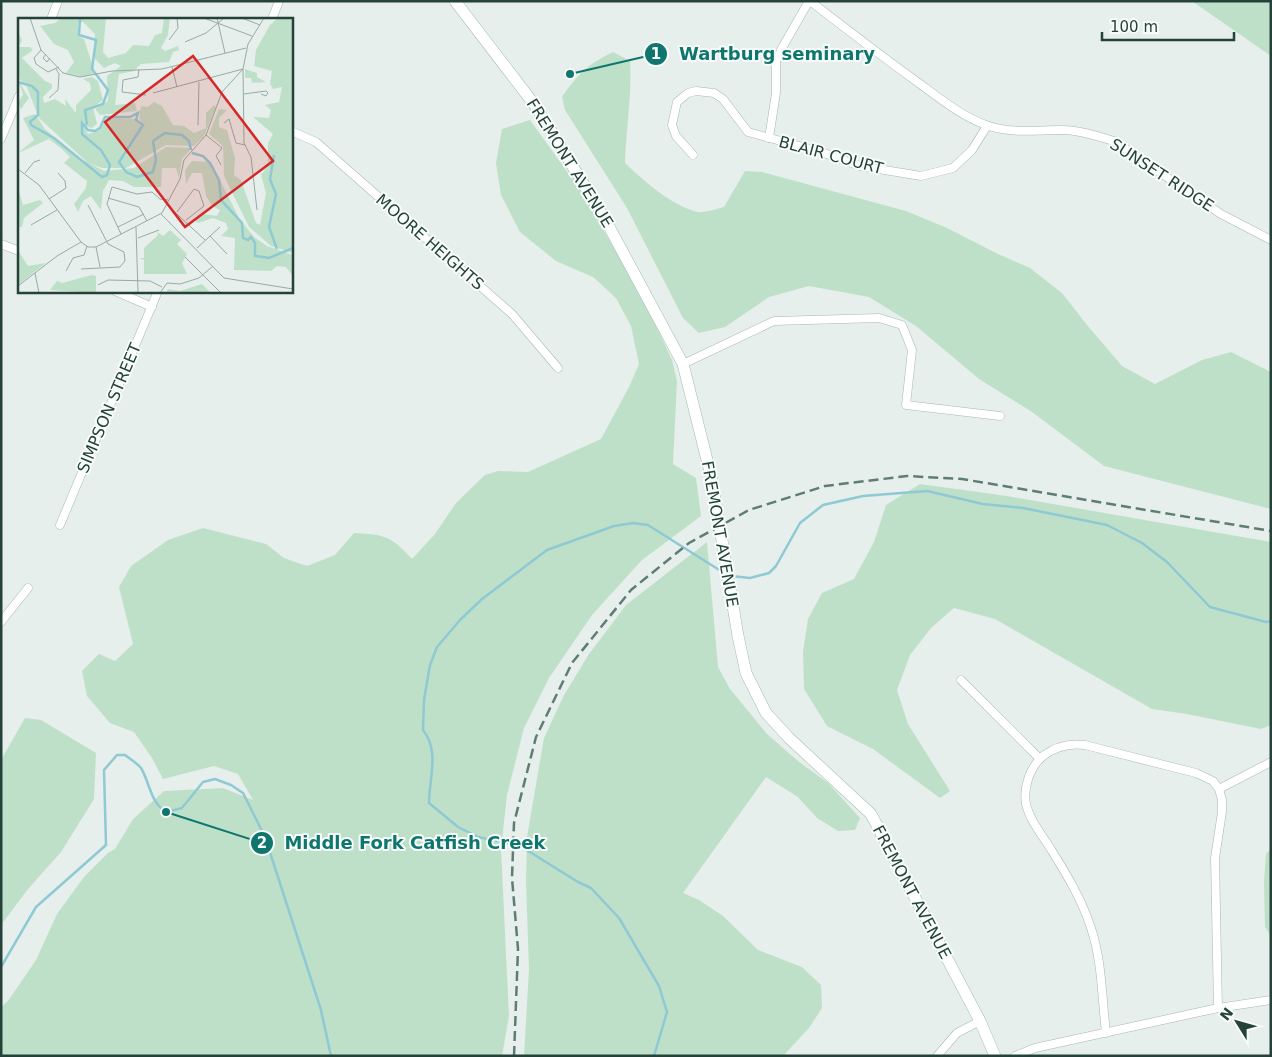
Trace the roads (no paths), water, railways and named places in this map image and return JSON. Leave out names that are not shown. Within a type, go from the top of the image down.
[{"type":"main road","name":"FREMONT AVENUE","points":[[455,1],[537,108],[606,221],[683,364],[712,480],[746,673],[766,713],[789,738],[871,814],[980,1021],[995,1056]]},
{"type":"street","points":[[51,18],[58,1]]},
{"type":"street","points":[[272,18],[279,1]]},
{"type":"street","name":"SUNSET RIDGE","points":[[810,1],[944,102],[987,126],[1009,130],[1064,130],[1096,135],[1114,141],[1221,214],[1271,240]]},
{"type":"street","name":"BLAIR COURT","points":[[810,1],[782,48],[776,62],[776,93],[769,138],[821,152],[860,166],[921,176],[953,168],[972,150],[987,126]]},
{"type":"street","points":[[692,155],[676,136],[672,125],[677,102],[688,93],[696,91],[714,93],[723,99],[748,132],[769,138]]},
{"type":"street","points":[[1,139],[18,98]]},
{"type":"street","name":"MOORE HEIGHTS","points":[[292,131],[316,142],[512,314],[558,368]]},
{"type":"street","points":[[1,244],[18,251]]},
{"type":"street","points":[[117,292],[152,307]]},
{"type":"street","name":"SIMPSON STREET","points":[[60,525],[158,292]]},
{"type":"street","points":[[683,364],[774,321],[878,318],[902,325],[912,350],[906,405],[1000,416]]},
{"type":"street","points":[[1,622],[28,588]]},
{"type":"street","points":[[961,680],[1040,759]]},
{"type":"street","points":[[1106,1033],[1097,949],[1092,930],[1078,896],[1033,822],[1026,804],[1029,777],[1033,768],[1040,759],[1058,747],[1076,744],[1085,745],[1196,773],[1212,781],[1219,789],[1222,800],[1222,812],[1216,841],[1214,878],[1218,1008]]},
{"type":"street","points":[[1219,789],[1271,762]]},
{"type":"street","points":[[1015,1056],[1035,1048],[1218,1008],[1271,1000]]},
{"type":"street","points":[[937,1056],[956,1033],[980,1021]]},
{"type":"waterway","points":[[731,576],[750,578],[769,573],[776,566],[800,523],[823,505],[863,496],[927,491],[983,504],[1023,508],[1107,525],[1142,543],[1167,562],[1210,607],[1266,622],[1271,621]]},
{"type":"waterway","points":[[654,1056],[667,1012],[659,986],[619,918],[591,888],[525,849],[513,844],[478,837],[458,827],[429,803],[432,756],[428,738],[423,730],[424,700],[430,665],[437,647],[460,620],[482,599],[547,550],[614,526],[633,523],[648,525],[724,573]]},
{"type":"waterway","points":[[1,967],[36,907],[106,845],[104,770],[117,755],[125,755],[141,768],[153,798],[166,812],[182,808],[203,782],[215,779],[231,785],[243,793],[265,837],[321,1010],[331,1056]]},
{"type":"railway","points":[[514,1056],[518,949],[512,878],[514,823],[536,737],[572,663],[631,590],[689,543],[749,510],[825,486],[907,476],[962,479],[1271,531]]},
{"type":"place","name":"Wartburg seminary","points":[[570,74]]},
{"type":"place","name":"Middle Fork Catfish Creek","points":[[166,812]]}]
